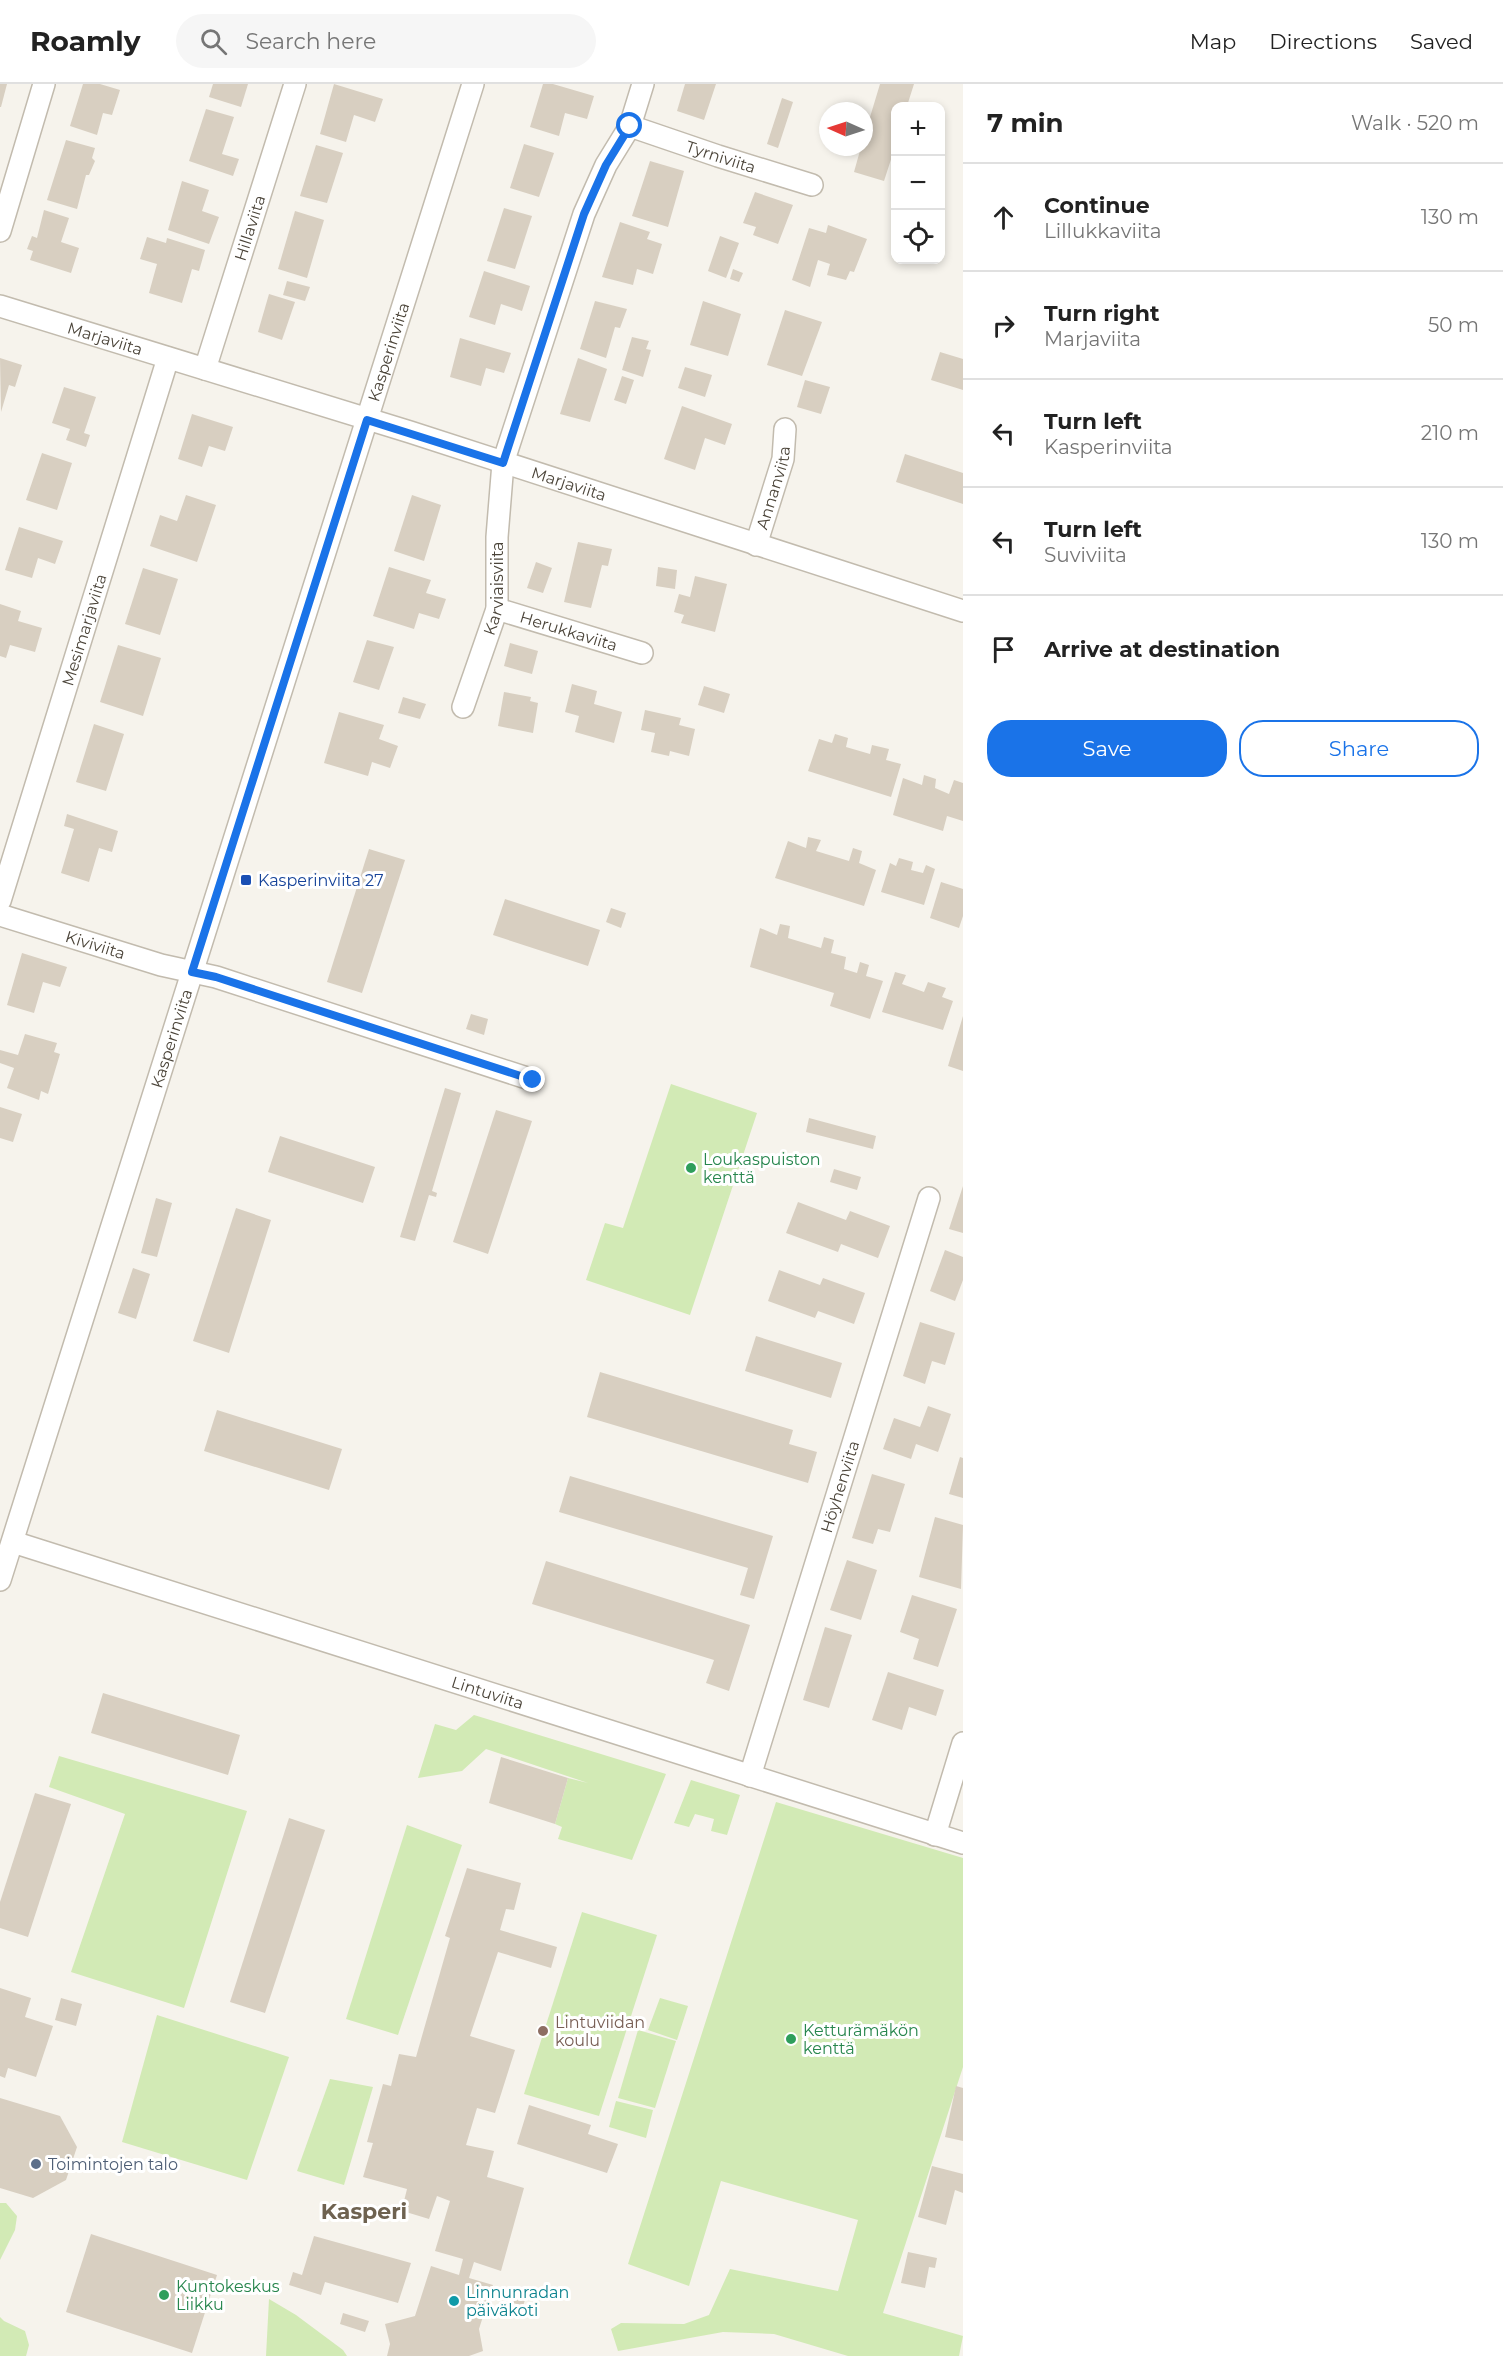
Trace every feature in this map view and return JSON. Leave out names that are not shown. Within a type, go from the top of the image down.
[{"type":"street","points":[[0,231],[44,84]]},
{"type":"street","name":"Hillaviita","points":[[205,369],[295,84]]},
{"type":"street","name":"Kasperinviita","points":[[0,1580],[473,84]]},
{"type":"street","name":"Karviaisviita","points":[[463,707],[497,609],[497,537],[503,463],[584,214],[606,165],[630,126],[644,84]]},
{"type":"street","name":"Tyrniviita","points":[[630,126],[812,185]]},
{"type":"street","name":"Marjaviita","points":[[0,306],[503,463],[963,611]]},
{"type":"street","name":"Mesimarjaviita","points":[[0,901],[168,358]]},
{"type":"street","name":"Annanviita","points":[[756,545],[783,459],[785,429]]},
{"type":"street","name":"Herukkaviita","points":[[497,609],[642,653]]},
{"type":"street","name":"Kiviviita","points":[[0,915],[161,965],[216,977],[533,1080]]},
{"type":"street","name":"Höyhenviita","points":[[750,1776],[929,1198]]},
{"type":"street","name":"Lintuviita","points":[[13,1542],[963,1844]]},
{"type":"street","points":[[935,1835],[963,1743]]},
{"type":"green space","name":"Loukaspuiston kenttä","points":[[671,1084],[757,1113],[690,1315],[586,1280],[605,1223],[623,1228]]},
{"type":"green space","points":[[474,1715],[666,1774],[632,1860],[558,1839],[562,1827],[555,1824],[568,1778],[588,1783],[486,1749],[462,1771],[418,1778],[435,1724],[456,1730]]},
{"type":"green space","points":[[59,1756],[247,1811],[184,2008],[71,1972],[125,1814],[49,1787]]},
{"type":"green space","points":[[691,1780],[740,1795],[727,1835],[711,1831],[714,1819],[695,1814],[689,1827],[674,1823]]},
{"type":"green space","points":[[776,1802],[963,1858],[963,2067],[883,2313],[963,2336],[959,2356],[848,2356],[774,2334],[723,2332],[618,2351],[611,2329],[621,2323],[684,2324],[709,2315],[730,2269],[838,2291],[858,2220],[721,2181],[689,2286],[628,2264]]},
{"type":"green space","points":[[407,1825],[462,1845],[398,2035],[346,2019]]},
{"type":"green space","points":[[582,1912],[657,1935],[599,2116],[524,2094]]},
{"type":"green space","points":[[660,1998],[688,2006],[677,2040],[648,2030]]},
{"type":"green space","points":[[157,2015],[289,2057],[247,2180],[122,2142]]},
{"type":"green space","points":[[638,2030],[676,2041],[655,2108],[618,2098]]},
{"type":"green space","points":[[330,2079],[373,2087],[344,2185],[297,2171]]},
{"type":"green space","points":[[616,2101],[653,2110],[646,2138],[609,2127]]},
{"type":"green space","points":[[0,2203],[6,2203],[17,2216],[15,2230],[0,2260]]},
{"type":"green space","points":[[269,2299],[296,2315],[343,2350],[347,2356],[266,2356]]},
{"type":"green space","points":[[0,2317],[25,2331],[29,2345],[26,2356],[0,2356]]},
{"type":"building","points":[[0,84],[7,84],[1,107],[0,107]]},
{"type":"building","points":[[83,84],[100,84],[120,90],[112,115],[103,113],[97,135],[70,126]]},
{"type":"building","points":[[213,84],[248,84],[241,107],[209,97]]},
{"type":"building","points":[[334,84],[383,99],[375,122],[354,115],[346,142],[320,134]]},
{"type":"building","points":[[543,84],[553,84],[594,96],[587,119],[565,113],[559,136],[530,127]]},
{"type":"building","points":[[685,84],[716,84],[704,120],[677,111]]},
{"type":"building","points":[[880,84],[914,84],[908,102],[891,102],[891,159],[884,181],[854,172],[858,156],[873,156],[873,107]]},
{"type":"building","points":[[782,98],[793,102],[778,148],[767,144]]},
{"type":"building","points":[[206,109],[234,117],[222,154],[239,159],[233,176],[189,161]]},
{"type":"building","points":[[66,140],[95,148],[92,158],[95,161],[89,175],[86,175],[77,209],[47,200]]},
{"type":"building","points":[[524,144],[554,153],[539,197],[510,188]]},
{"type":"building","points":[[316,145],[343,153],[327,203],[300,196]]},
{"type":"building","points":[[650,161],[684,171],[668,227],[632,216]]},
{"type":"building","points":[[182,181],[209,190],[202,211],[219,217],[209,244],[168,230]]},
{"type":"building","points":[[755,192],[793,205],[778,244],[753,235],[756,227],[743,223]]},
{"type":"building","points":[[504,208],[532,216],[515,269],[487,261]]},
{"type":"building","points":[[44,210],[69,218],[61,242],[79,248],[71,273],[30,260],[33,251],[27,249],[32,236],[37,238]]},
{"type":"building","points":[[295,211],[324,220],[307,278],[278,269]]},
{"type":"building","points":[[620,222],[650,232],[647,239],[662,244],[653,274],[637,269],[633,285],[602,277]]},
{"type":"building","points":[[828,225],[867,239],[854,272],[850,271],[846,280],[827,275],[830,264],[818,260],[810,287],[792,280],[809,228],[826,233]]},
{"type":"building","points":[[720,236],[739,243],[726,278],[708,271]]},
{"type":"building","points":[[147,237],[166,243],[167,238],[205,250],[199,271],[192,269],[182,303],[149,293],[157,264],[140,259]]},
{"type":"building","points":[[733,269],[743,273],[739,282],[730,279]]},
{"type":"building","points":[[484,271],[530,286],[522,311],[501,304],[495,325],[469,317]]},
{"type":"building","points":[[287,281],[310,287],[305,301],[283,295]]},
{"type":"building","points":[[269,294],[295,302],[282,340],[258,332]]},
{"type":"building","points":[[595,301],[627,309],[620,328],[615,327],[606,358],[580,349]]},
{"type":"building","points":[[703,301],[741,314],[728,356],[690,345]]},
{"type":"building","points":[[785,310],[822,322],[802,376],[767,365]]},
{"type":"building","points":[[632,337],[649,341],[646,349],[651,350],[643,377],[622,370]]},
{"type":"building","points":[[460,338],[511,353],[504,373],[486,368],[481,386],[450,377]]},
{"type":"building","points":[[940,352],[963,359],[963,390],[931,380]]},
{"type":"building","points":[[0,358],[22,365],[15,387],[9,385],[1,412]]},
{"type":"building","points":[[578,358],[607,369],[590,422],[560,414]]},
{"type":"building","points":[[685,367],[712,375],[705,397],[678,388]]},
{"type":"building","points":[[622,376],[634,380],[626,404],[614,400]]},
{"type":"building","points":[[805,380],[830,387],[821,414],[797,407]]},
{"type":"building","points":[[64,387],[96,397],[84,433],[90,435],[86,447],[66,440],[70,429],[52,423]]},
{"type":"building","points":[[682,406],[732,424],[725,445],[705,438],[695,470],[664,459]]},
{"type":"building","points":[[192,414],[233,427],[225,451],[209,446],[202,467],[178,459]]},
{"type":"building","points":[[42,453],[72,463],[57,510],[26,500]]},
{"type":"building","points":[[905,454],[963,473],[963,504],[896,482]]},
{"type":"building","points":[[186,495],[216,505],[197,562],[150,546],[160,515],[177,521]]},
{"type":"building","points":[[412,495],[441,505],[424,561],[394,551]]},
{"type":"building","points":[[19,527],[63,541],[55,564],[38,558],[32,578],[5,570]]},
{"type":"building","points":[[578,542],[612,549],[608,566],[602,565],[591,608],[564,602]]},
{"type":"building","points":[[536,562],[552,568],[543,593],[527,588]]},
{"type":"building","points":[[389,567],[431,580],[426,593],[446,599],[439,619],[419,613],[414,629],[373,616]]},
{"type":"building","points":[[658,567],[677,570],[675,589],[656,586]]},
{"type":"building","points":[[143,568],[178,579],[160,635],[125,624]]},
{"type":"building","points":[[695,576],[727,584],[715,632],[681,623],[684,615],[674,612],[679,594],[690,597]]},
{"type":"building","points":[[0,604],[21,611],[18,621],[42,628],[35,652],[10,645],[6,658],[0,656]]},
{"type":"building","points":[[367,640],[394,647],[379,690],[353,682]]},
{"type":"building","points":[[510,643],[538,651],[532,674],[504,666]]},
{"type":"building","points":[[118,645],[161,658],[143,716],[100,702]]},
{"type":"building","points":[[572,684],[597,691],[594,704],[622,712],[614,743],[575,732],[579,716],[565,712]]},
{"type":"building","points":[[704,686],[730,694],[724,713],[698,705]]},
{"type":"building","points":[[504,692],[531,697],[530,701],[538,703],[533,733],[498,726]]},
{"type":"building","points":[[403,697],[426,704],[420,719],[398,713]]},
{"type":"building","points":[[645,710],[681,718],[679,725],[695,729],[689,756],[670,751],[669,756],[651,752],[655,733],[641,730]]},
{"type":"building","points":[[339,712],[384,725],[379,739],[398,746],[390,768],[372,762],[368,776],[324,763]]},
{"type":"building","points":[[94,724],[124,734],[106,791],[76,782]]},
{"type":"building","points":[[835,734],[848,738],[846,747],[870,754],[872,745],[889,749],[886,760],[901,764],[891,797],[808,771],[819,739],[832,743]]},
{"type":"building","points":[[924,775],[936,779],[935,788],[949,794],[954,780],[963,783],[963,821],[947,816],[943,831],[893,815],[903,778],[922,785]]},
{"type":"building","points":[[67,814],[118,831],[112,852],[99,848],[89,882],[61,873],[74,829],[64,826]]},
{"type":"building","points":[[808,837],[821,840],[816,851],[849,861],[853,848],[862,851],[859,863],[876,870],[864,906],[775,878],[788,841],[806,848]]},
{"type":"building","points":[[369,849],[405,860],[362,993],[327,982]]},
{"type":"building","points":[[899,858],[913,862],[911,870],[923,873],[926,865],[935,869],[924,905],[881,892],[890,863],[896,866]]},
{"type":"building","points":[[941,882],[963,889],[963,916],[959,928],[930,918]]},
{"type":"building","points":[[505,899],[600,930],[588,966],[493,935]]},
{"type":"building","points":[[611,908],[626,913],[621,928],[606,922]]},
{"type":"building","points":[[780,924],[790,926],[788,938],[821,948],[824,937],[834,940],[831,953],[846,957],[844,969],[857,973],[860,962],[869,965],[866,976],[883,981],[870,1019],[830,1006],[834,993],[750,967],[760,928],[777,935]]},
{"type":"building","points":[[22,953],[67,967],[60,987],[43,982],[34,1013],[7,1005]]},
{"type":"building","points":[[895,972],[906,975],[902,984],[924,992],[928,982],[946,988],[942,997],[953,1001],[943,1030],[882,1012]]},
{"type":"building","points":[[471,1014],[488,1019],[484,1035],[466,1029]]},
{"type":"building","points":[[963,1016],[963,1071],[948,1066]]},
{"type":"building","points":[[25,1034],[57,1043],[54,1052],[60,1054],[48,1094],[41,1091],[39,1100],[7,1088],[14,1068],[0,1063],[0,1050],[18,1055]]},
{"type":"building","points":[[445,1088],[461,1093],[432,1191],[437,1193],[436,1197],[429,1195],[415,1241],[400,1237]]},
{"type":"building","points":[[0,1107],[22,1114],[13,1142],[0,1138]]},
{"type":"building","points":[[496,1110],[532,1121],[488,1254],[453,1242]]},
{"type":"building","points":[[809,1118],[876,1136],[873,1149],[806,1132]]},
{"type":"building","points":[[280,1136],[375,1167],[363,1203],[268,1172]]},
{"type":"building","points":[[834,1169],[861,1177],[857,1190],[830,1182]]},
{"type":"building","points":[[963,1186],[963,1233],[949,1229]]},
{"type":"building","points":[[156,1198],[172,1203],[157,1257],[141,1253]]},
{"type":"building","points":[[798,1202],[846,1220],[850,1211],[890,1226],[878,1258],[841,1244],[838,1252],[786,1233]]},
{"type":"building","points":[[236,1208],[271,1220],[229,1353],[193,1341]]},
{"type":"building","points":[[945,1250],[963,1257],[963,1280],[955,1301],[930,1291]]},
{"type":"building","points":[[133,1268],[150,1274],[136,1319],[118,1313]]},
{"type":"building","points":[[779,1270],[820,1285],[823,1278],[865,1293],[854,1324],[818,1311],[815,1318],[768,1301]]},
{"type":"building","points":[[920,1322],[955,1333],[945,1365],[932,1361],[925,1384],[903,1376]]},
{"type":"building","points":[[756,1336],[842,1363],[831,1398],[745,1371]]},
{"type":"building","points":[[600,1372],[793,1430],[789,1444],[817,1452],[808,1483],[587,1417]]},
{"type":"building","points":[[928,1406],[951,1414],[938,1452],[916,1444],[911,1459],[883,1449],[894,1418],[920,1427]]},
{"type":"building","points":[[217,1410],[342,1449],[329,1490],[204,1451]]},
{"type":"building","points":[[960,1457],[963,1458],[963,1498],[949,1494]]},
{"type":"building","points":[[872,1474],[905,1484],[890,1532],[878,1529],[873,1544],[852,1538]]},
{"type":"building","points":[[570,1476],[773,1536],[754,1599],[740,1595],[748,1568],[559,1512]]},
{"type":"building","points":[[935,1517],[963,1525],[961,1589],[919,1577]]},
{"type":"building","points":[[847,1560],[877,1570],[861,1620],[830,1610]]},
{"type":"building","points":[[546,1561],[750,1625],[729,1691],[706,1683],[714,1660],[532,1604]]},
{"type":"building","points":[[912,1595],[957,1609],[938,1667],[913,1659],[919,1639],[900,1632]]},
{"type":"building","points":[[825,1627],[852,1635],[829,1708],[803,1700]]},
{"type":"building","points":[[888,1672],[944,1690],[936,1716],[909,1707],[902,1730],[872,1720]]},
{"type":"building","points":[[103,1693],[240,1735],[228,1775],[91,1733]]},
{"type":"building","points":[[501,1757],[568,1778],[555,1824],[489,1803]]},
{"type":"building","points":[[35,1793],[71,1804],[28,1937],[0,1928],[0,1902]]},
{"type":"building","points":[[289,1818],[325,1830],[265,2013],[230,2002]]},
{"type":"building","points":[[467,1868],[521,1883],[514,1910],[506,1909],[500,1930],[557,1947],[551,1968],[498,1952],[470,2036],[515,2050],[495,2113],[477,2108],[466,2145],[494,2151],[487,2177],[524,2188],[501,2271],[474,2262],[469,2278],[493,2285],[479,2329],[483,2351],[469,2356],[387,2356],[390,2344],[385,2324],[415,2316],[431,2266],[459,2275],[463,2259],[435,2251],[450,2201],[437,2196],[429,2219],[406,2212],[404,2201],[407,2189],[363,2177],[373,2143],[367,2142],[383,2084],[391,2086],[399,2054],[416,2057],[450,1938],[445,1936]]},
{"type":"building","points":[[0,1988],[31,1998],[25,2017],[53,2026],[36,2077],[8,2068],[5,2078],[0,2076]]},
{"type":"building","points":[[61,1998],[82,2004],[76,2026],[55,2020]]},
{"type":"building","points":[[956,2086],[963,2088],[963,2141],[945,2137]]},
{"type":"building","name":"Toimintojen talo","points":[[0,2098],[60,2116],[77,2147],[66,2180],[33,2198],[0,2188]]},
{"type":"building","points":[[529,2105],[591,2125],[588,2134],[618,2144],[607,2173],[517,2144]]},
{"type":"building","points":[[932,2166],[963,2174],[963,2193],[955,2190],[946,2225],[918,2217]]},
{"type":"building","points":[[91,2234],[217,2275],[192,2353],[66,2312]]},
{"type":"building","points":[[314,2236],[411,2263],[398,2303],[325,2282],[321,2295],[289,2285],[293,2272],[302,2275]]},
{"type":"building","points":[[908,2252],[937,2258],[935,2268],[929,2267],[925,2288],[901,2283]]},
{"type":"building","points":[[511,2289],[527,2294],[523,2306],[507,2301]]},
{"type":"building","points":[[343,2313],[369,2321],[365,2332],[340,2324]]},
{"type":"place","name":"Kasperinviita 27","points":[[246,880]]},
{"type":"place","name":"Loukaspuiston kenttä","points":[[691,1168]]},
{"type":"place","name":"Lintuviidan koulu","points":[[543,2031]]},
{"type":"place","name":"Ketturämäkön kenttä","points":[[791,2039]]},
{"type":"place","name":"Toimintojen talo","points":[[36,2164]]},
{"type":"place","name":"Kuntokeskus Liikku","points":[[164,2295]]},
{"type":"place","name":"Linnunradan päiväkoti","points":[[454,2301]]},
{"type":"district","name":"Kasperi","points":[[364,2211]]},
{"type":"route","points":[[533,1080],[216,977],[192,972],[367,420],[503,463],[584,214],[606,165],[630,126]]}]
